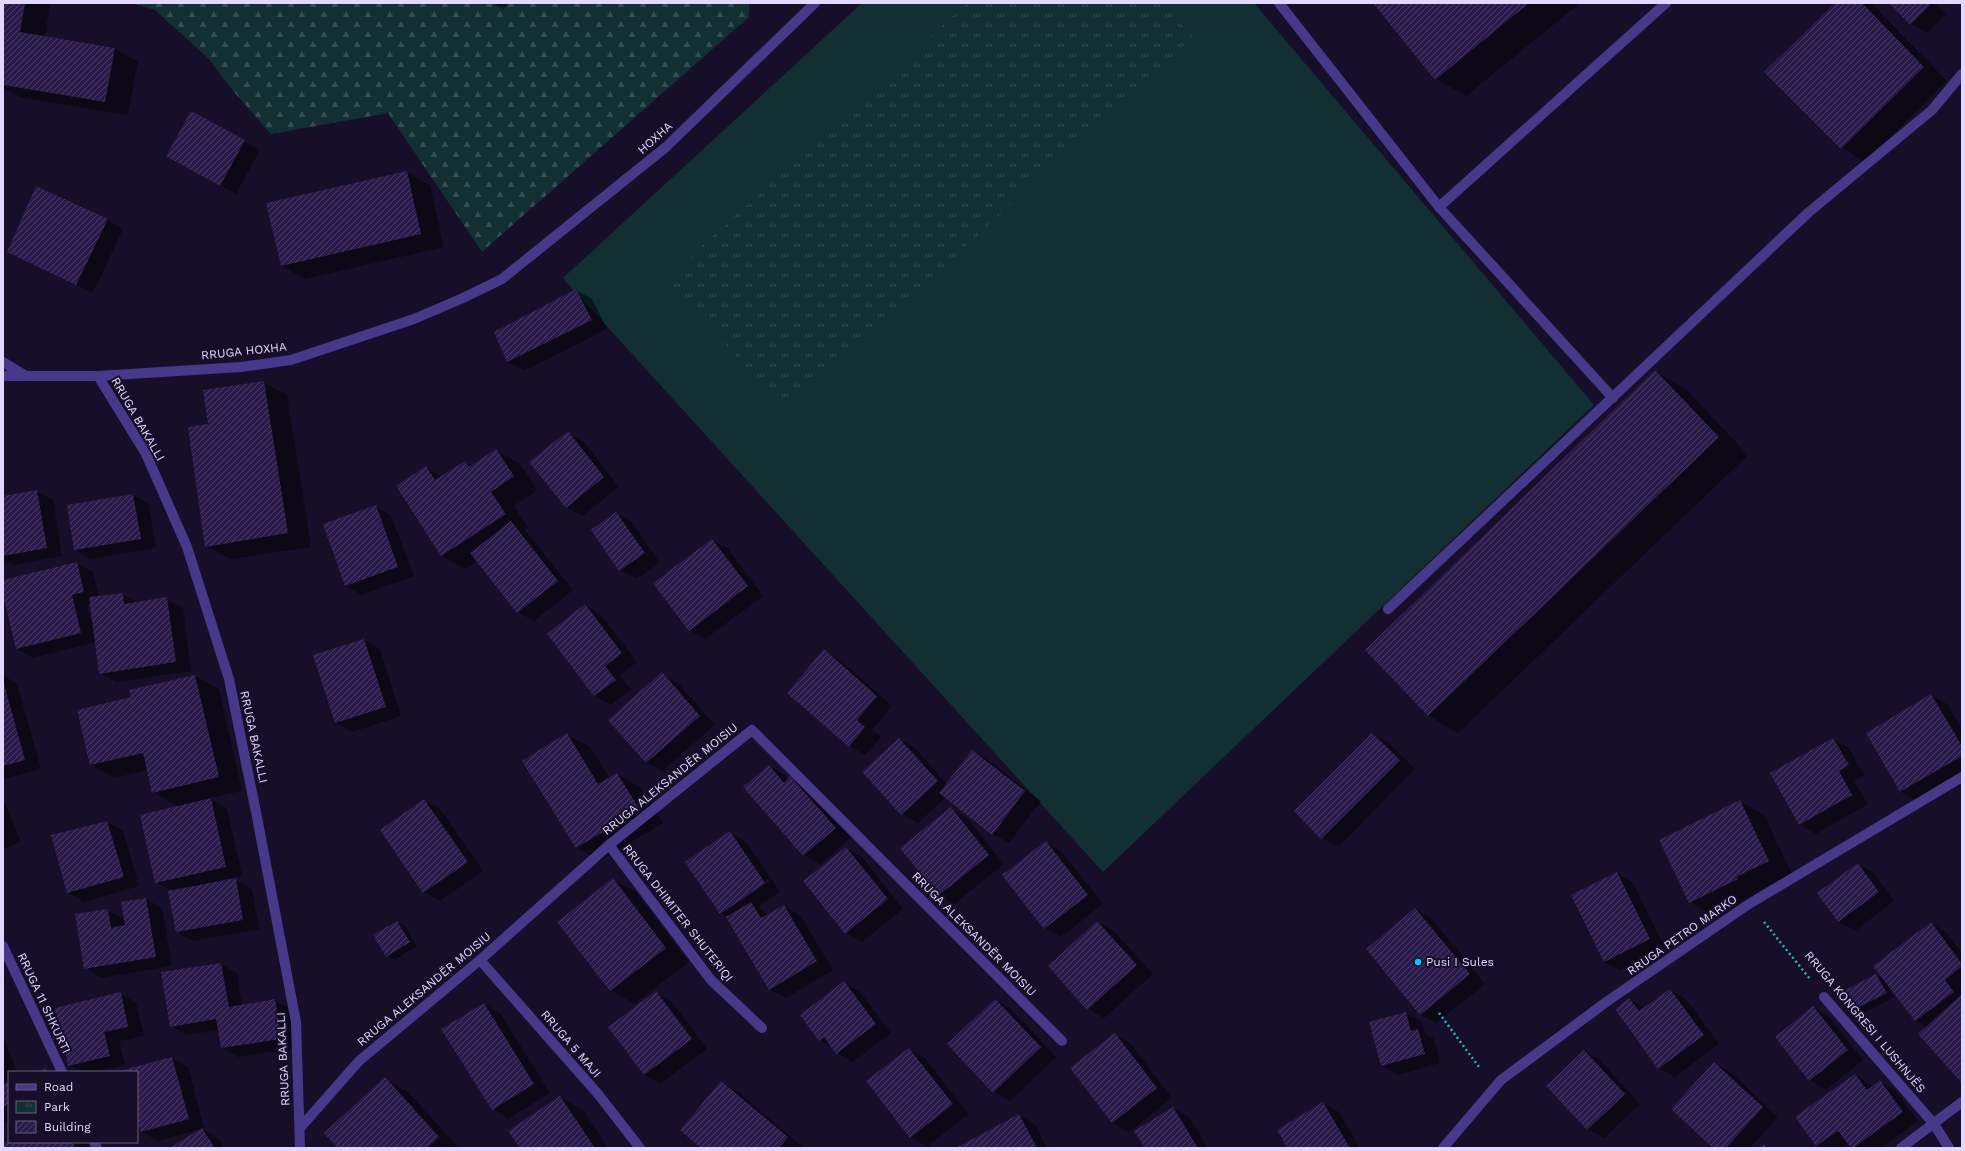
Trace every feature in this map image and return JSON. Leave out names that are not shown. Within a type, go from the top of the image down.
[{"type":"street","name":"HOXHA","points":[[502,279],[666,147],[815,3]]},
{"type":"street","points":[[1279,3],[1439,207],[1614,398]]},
{"type":"street","points":[[1439,207],[1666,3]]},
{"type":"street","points":[[1388,609],[1614,398],[1808,212],[1932,110],[1962,74]]},
{"type":"street","name":"RRUGA HOXHA","points":[[3,376],[98,376],[241,366],[291,360],[414,319],[502,279]]},
{"type":"street","points":[[3,362],[26,376]]},
{"type":"street","name":"RRUGA BAKALLI","points":[[98,376],[146,454],[187,547],[229,679],[257,816],[296,1022],[300,1148]]},
{"type":"street","name":"RRUGA ALEKSANDËR MOISIU","points":[[300,1128],[359,1061],[480,960],[609,846],[752,730],[1062,1041]]},
{"type":"street","name":"RRUGA PETRO MARKO","points":[[1443,1148],[1501,1080],[1544,1048],[1749,904],[1962,777]]},
{"type":"street","name":"RRUGA DHIMITER SHUTERIQI","points":[[609,846],[711,980],[762,1028]]},
{"type":"street","name":"RRUGA 11 SHKURTI","points":[[3,946],[62,1071]]},
{"type":"street","name":"RRUGA 5 MAJI","points":[[480,960],[598,1094],[640,1148]]},
{"type":"street","name":"RRUGA KONGRESI I LUSHNJËS","points":[[1824,997],[1934,1124],[1949,1148]]},
{"type":"street","points":[[1901,1148],[1962,1102]]},
{"type":"path","name":"RRUGA KONGRESI I LUSHNJËS","points":[[1776,936],[1824,997]]},
{"type":"path","points":[[1439,1013],[1494,1089]]},
{"type":"green space","points":[[132,3],[749,3],[749,17],[482,252],[388,113],[271,134],[234,92],[209,59],[155,10]]},
{"type":"green space","points":[[862,3],[1254,3],[1594,405],[1103,872],[563,278]]},
{"type":"green space","points":[[967,3],[1162,3],[1193,37],[786,412],[666,279]]},
{"type":"building","points":[[3,3],[25,3],[20,32],[115,48],[105,102],[3,85]]},
{"type":"building","points":[[1373,3],[1529,3],[1435,80]]},
{"type":"building","points":[[1835,3],[1862,3],[1924,67],[1841,149],[1764,72]]},
{"type":"building","points":[[1889,3],[1929,3],[1930,5],[1910,25]]},
{"type":"building","points":[[191,111],[245,140],[220,186],[166,156]]},
{"type":"building","points":[[407,171],[421,234],[281,266],[266,203]]},
{"type":"building","points":[[36,186],[108,219],[76,285],[7,252]]},
{"type":"building","points":[[576,289],[592,320],[507,362],[494,332]]},
{"type":"building","points":[[1655,370],[1719,437],[1428,716],[1365,650]]},
{"type":"building","points":[[264,381],[288,533],[205,547],[188,427],[208,424],[203,390]]},
{"type":"building","points":[[568,431],[604,477],[566,508],[529,462]]},
{"type":"building","points":[[496,449],[514,476],[491,492],[506,514],[441,556],[396,486],[426,466],[435,480],[465,461],[469,467]]},
{"type":"building","points":[[37,490],[47,548],[3,556],[3,496]]},
{"type":"building","points":[[133,494],[141,539],[74,550],[67,505]]},
{"type":"building","points":[[376,505],[398,567],[345,586],[323,524]]},
{"type":"building","points":[[616,512],[645,553],[619,571],[591,530]]},
{"type":"building","points":[[511,521],[558,581],[517,613],[470,553]]},
{"type":"building","points":[[712,539],[748,586],[689,631],[653,583]]},
{"type":"building","points":[[77,562],[84,592],[72,595],[81,633],[16,649],[3,595],[3,580]]},
{"type":"building","points":[[123,593],[124,604],[167,597],[176,662],[99,674],[89,597]]},
{"type":"building","points":[[585,604],[622,653],[605,666],[616,680],[594,696],[547,634]]},
{"type":"building","points":[[364,639],[386,707],[335,723],[313,655]]},
{"type":"building","points":[[824,649],[877,696],[857,720],[865,727],[849,747],[787,693]]},
{"type":"building","points":[[662,672],[700,716],[646,763],[608,720]]},
{"type":"building","points":[[195,675],[219,777],[152,793],[143,753],[90,765],[77,710],[131,697],[129,690]]},
{"type":"building","points":[[3,680],[25,760],[3,766]]},
{"type":"building","points":[[1931,694],[1962,746],[1962,756],[1900,792],[1866,733]]},
{"type":"building","points":[[567,733],[598,784],[617,773],[640,810],[576,848],[522,761]]},
{"type":"building","points":[[1372,733],[1400,760],[1321,839],[1294,811]]},
{"type":"building","points":[[899,738],[938,781],[901,815],[862,772]]},
{"type":"building","points":[[1833,738],[1849,765],[1839,771],[1852,795],[1799,825],[1770,773]]},
{"type":"building","points":[[972,750],[1025,791],[992,835],[939,793]]},
{"type":"building","points":[[769,765],[784,783],[790,776],[836,828],[803,856],[743,787]]},
{"type":"building","points":[[211,798],[226,867],[155,883],[140,815]]},
{"type":"building","points":[[424,799],[468,862],[423,893],[380,830]]},
{"type":"building","points":[[1740,800],[1769,861],[1736,877],[1738,879],[1689,903],[1659,840]]},
{"type":"building","points":[[951,807],[989,855],[938,896],[900,848]]},
{"type":"building","points":[[107,821],[124,877],[67,893],[51,835]]},
{"type":"building","points":[[730,831],[765,883],[720,914],[685,862]]},
{"type":"building","points":[[1046,841],[1088,895],[1044,929],[1002,875]]},
{"type":"building","points":[[846,847],[888,899],[845,934],[803,881]]},
{"type":"building","points":[[1858,863],[1879,892],[1838,922],[1817,893]]},
{"type":"building","points":[[1617,872],[1650,939],[1604,962],[1571,895]]},
{"type":"building","points":[[236,878],[243,920],[176,932],[168,891]]},
{"type":"building","points":[[613,878],[666,948],[610,991],[557,922]]},
{"type":"building","points":[[146,898],[156,957],[84,969],[75,914],[108,909],[111,928],[125,925],[121,902]]},
{"type":"building","points":[[751,902],[761,918],[784,905],[817,961],[769,990],[726,917]]},
{"type":"building","name":"Pusi I Sules","points":[[1415,908],[1470,974],[1420,1015],[1366,949]]},
{"type":"building","points":[[397,921],[410,942],[386,957],[373,935]]},
{"type":"building","points":[[1097,921],[1137,965],[1087,1010],[1048,966]]},
{"type":"building","points":[[1931,922],[1962,966],[1945,980],[1954,992],[1915,1021],[1873,966]]},
{"type":"building","points":[[221,963],[229,1007],[275,999],[281,1039],[221,1048],[216,1019],[170,1027],[161,972]]},
{"type":"building","points":[[1876,974],[1887,993],[1849,1012],[1840,993]]},
{"type":"building","points":[[844,981],[876,1024],[836,1054],[824,1037],[819,1041],[800,1015]]},
{"type":"building","points":[[1670,989],[1704,1035],[1658,1069],[1615,1009],[1629,998],[1639,1011]]},
{"type":"building","points":[[656,991],[692,1039],[644,1075],[608,1027]]},
{"type":"building","points":[[121,992],[128,1027],[104,1032],[110,1056],[68,1066],[55,1008]]},
{"type":"building","points":[[1962,994],[1962,1081],[1961,1082],[1918,1034]]},
{"type":"building","points":[[995,999],[1041,1047],[993,1093],[947,1044]]},
{"type":"building","points":[[484,1003],[534,1084],[492,1110],[441,1029]]},
{"type":"building","points":[[1813,1006],[1848,1050],[1809,1081],[1775,1037]]},
{"type":"building","points":[[1406,1012],[1411,1031],[1418,1029],[1425,1054],[1381,1066],[1369,1022]]},
{"type":"building","points":[[1115,1033],[1157,1088],[1112,1123],[1070,1068]]},
{"type":"building","points":[[909,1048],[953,1104],[910,1138],[866,1081]]},
{"type":"building","points":[[1584,1050],[1625,1094],[1587,1130],[1546,1086]]},
{"type":"building","points":[[172,1057],[189,1119],[141,1132],[138,1122],[138,1071],[123,1070]]},
{"type":"building","points":[[1714,1062],[1763,1107],[1726,1148],[1713,1148],[1671,1109]]},
{"type":"building","points":[[46,1068],[47,1071],[38,1071]]},
{"type":"building","points":[[1855,1074],[1867,1090],[1880,1080],[1903,1112],[1853,1148],[1851,1148],[1838,1131],[1816,1146],[1795,1117]]},
{"type":"building","points":[[385,1077],[439,1137],[427,1148],[338,1148],[324,1133]]},
{"type":"building","points":[[721,1081],[788,1137],[779,1148],[701,1148],[680,1130]]},
{"type":"building","points":[[8,1082],[8,1104],[3,1107],[3,1084]]},
{"type":"building","points":[[560,1096],[595,1148],[520,1148],[508,1131]]},
{"type":"building","points":[[1323,1102],[1350,1148],[1287,1148],[1277,1130]]},
{"type":"building","points":[[1173,1107],[1198,1148],[1145,1148],[1134,1131]]},
{"type":"building","points":[[1019,1114],[1037,1148],[956,1148]]},
{"type":"building","points":[[202,1128],[215,1148],[170,1148]]},
{"type":"building","points":[[8,1141],[8,1143],[73,1143],[75,1148],[3,1148],[3,1143]]},
{"type":"building","points":[[1764,1144],[1767,1148],[1757,1148]]},
{"type":"place","name":"Pusi I Sules","points":[[1418,962]]}]
